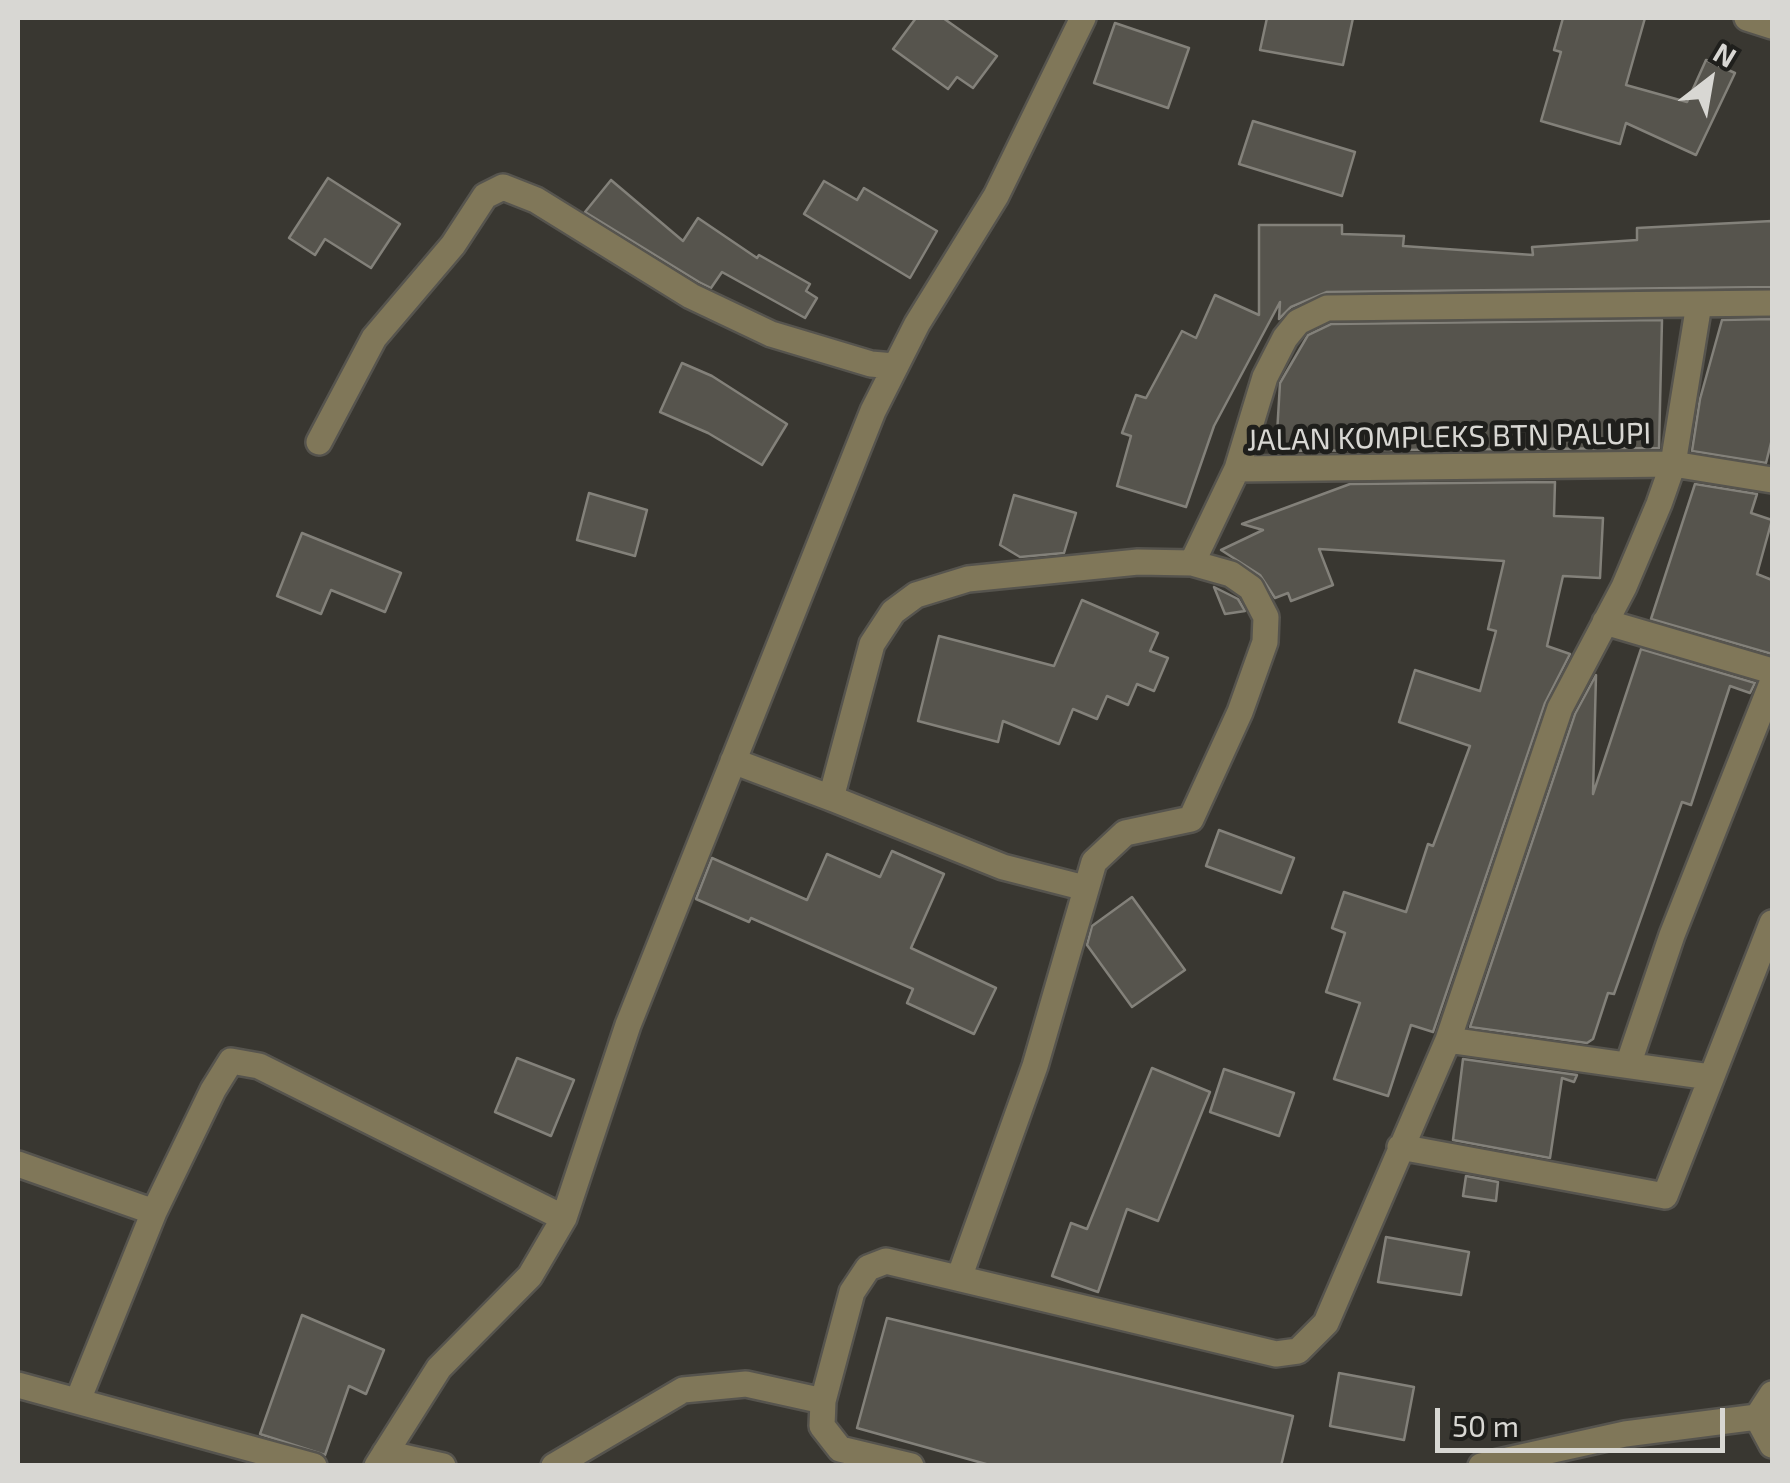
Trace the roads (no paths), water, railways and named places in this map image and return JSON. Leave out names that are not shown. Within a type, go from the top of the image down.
[{"type":"street","points":[[443,1466],[381,1459],[439,1368],[530,1276],[564,1218],[628,1025],[894,366],[996,196],[1083,18]]},
{"type":"street","points":[[1747,18],[1772,26]]},
{"type":"street","points":[[320,442],[374,338],[453,245],[484,196],[503,186],[536,200],[690,296],[771,334],[871,364],[894,366]]},
{"type":"street","points":[[1236,469],[1265,376],[1285,338],[1312,313],[1360,305],[1550,309],[1772,303]]},
{"type":"street","points":[[911,1466],[840,1448],[822,1426],[823,1401],[852,1292],[868,1268],[886,1261],[1138,1325],[1276,1354],[1298,1351],[1326,1324],[1448,1040],[1560,708],[1643,545],[1673,464],[1699,304]]},
{"type":"street","name":"JALAN KOMPLEKS BTN PALUPI","points":[[1192,563],[1236,469],[1673,464],[1772,480]]},
{"type":"street","points":[[831,798],[872,644],[893,612],[916,594],[968,579],[1138,562],[1192,563],[1231,574],[1251,588],[1266,617],[1265,642],[1240,712],[1191,818],[1135,830],[1113,841],[1094,862],[1035,1066],[958,1278]]},
{"type":"street","points":[[1605,622],[1772,671]]},
{"type":"street","points":[[1628,1064],[1672,934],[1716,833],[1772,682]]},
{"type":"street","points":[[733,761],[1003,867],[1085,888]]},
{"type":"street","points":[[1400,1148],[1665,1196],[1772,923]]},
{"type":"street","points":[[1448,1040],[1710,1077]]},
{"type":"street","points":[[78,1400],[154,1212],[224,1069],[238,1059],[564,1218]]},
{"type":"street","points":[[18,1164],[154,1212]]},
{"type":"street","points":[[554,1466],[682,1390],[746,1384],[823,1401]]},
{"type":"street","points":[[18,1385],[314,1466]]},
{"type":"street","points":[[1481,1466],[1624,1434],[1757,1417],[1772,1394]]},
{"type":"street","points":[[1757,1417],[1772,1445]]}]
